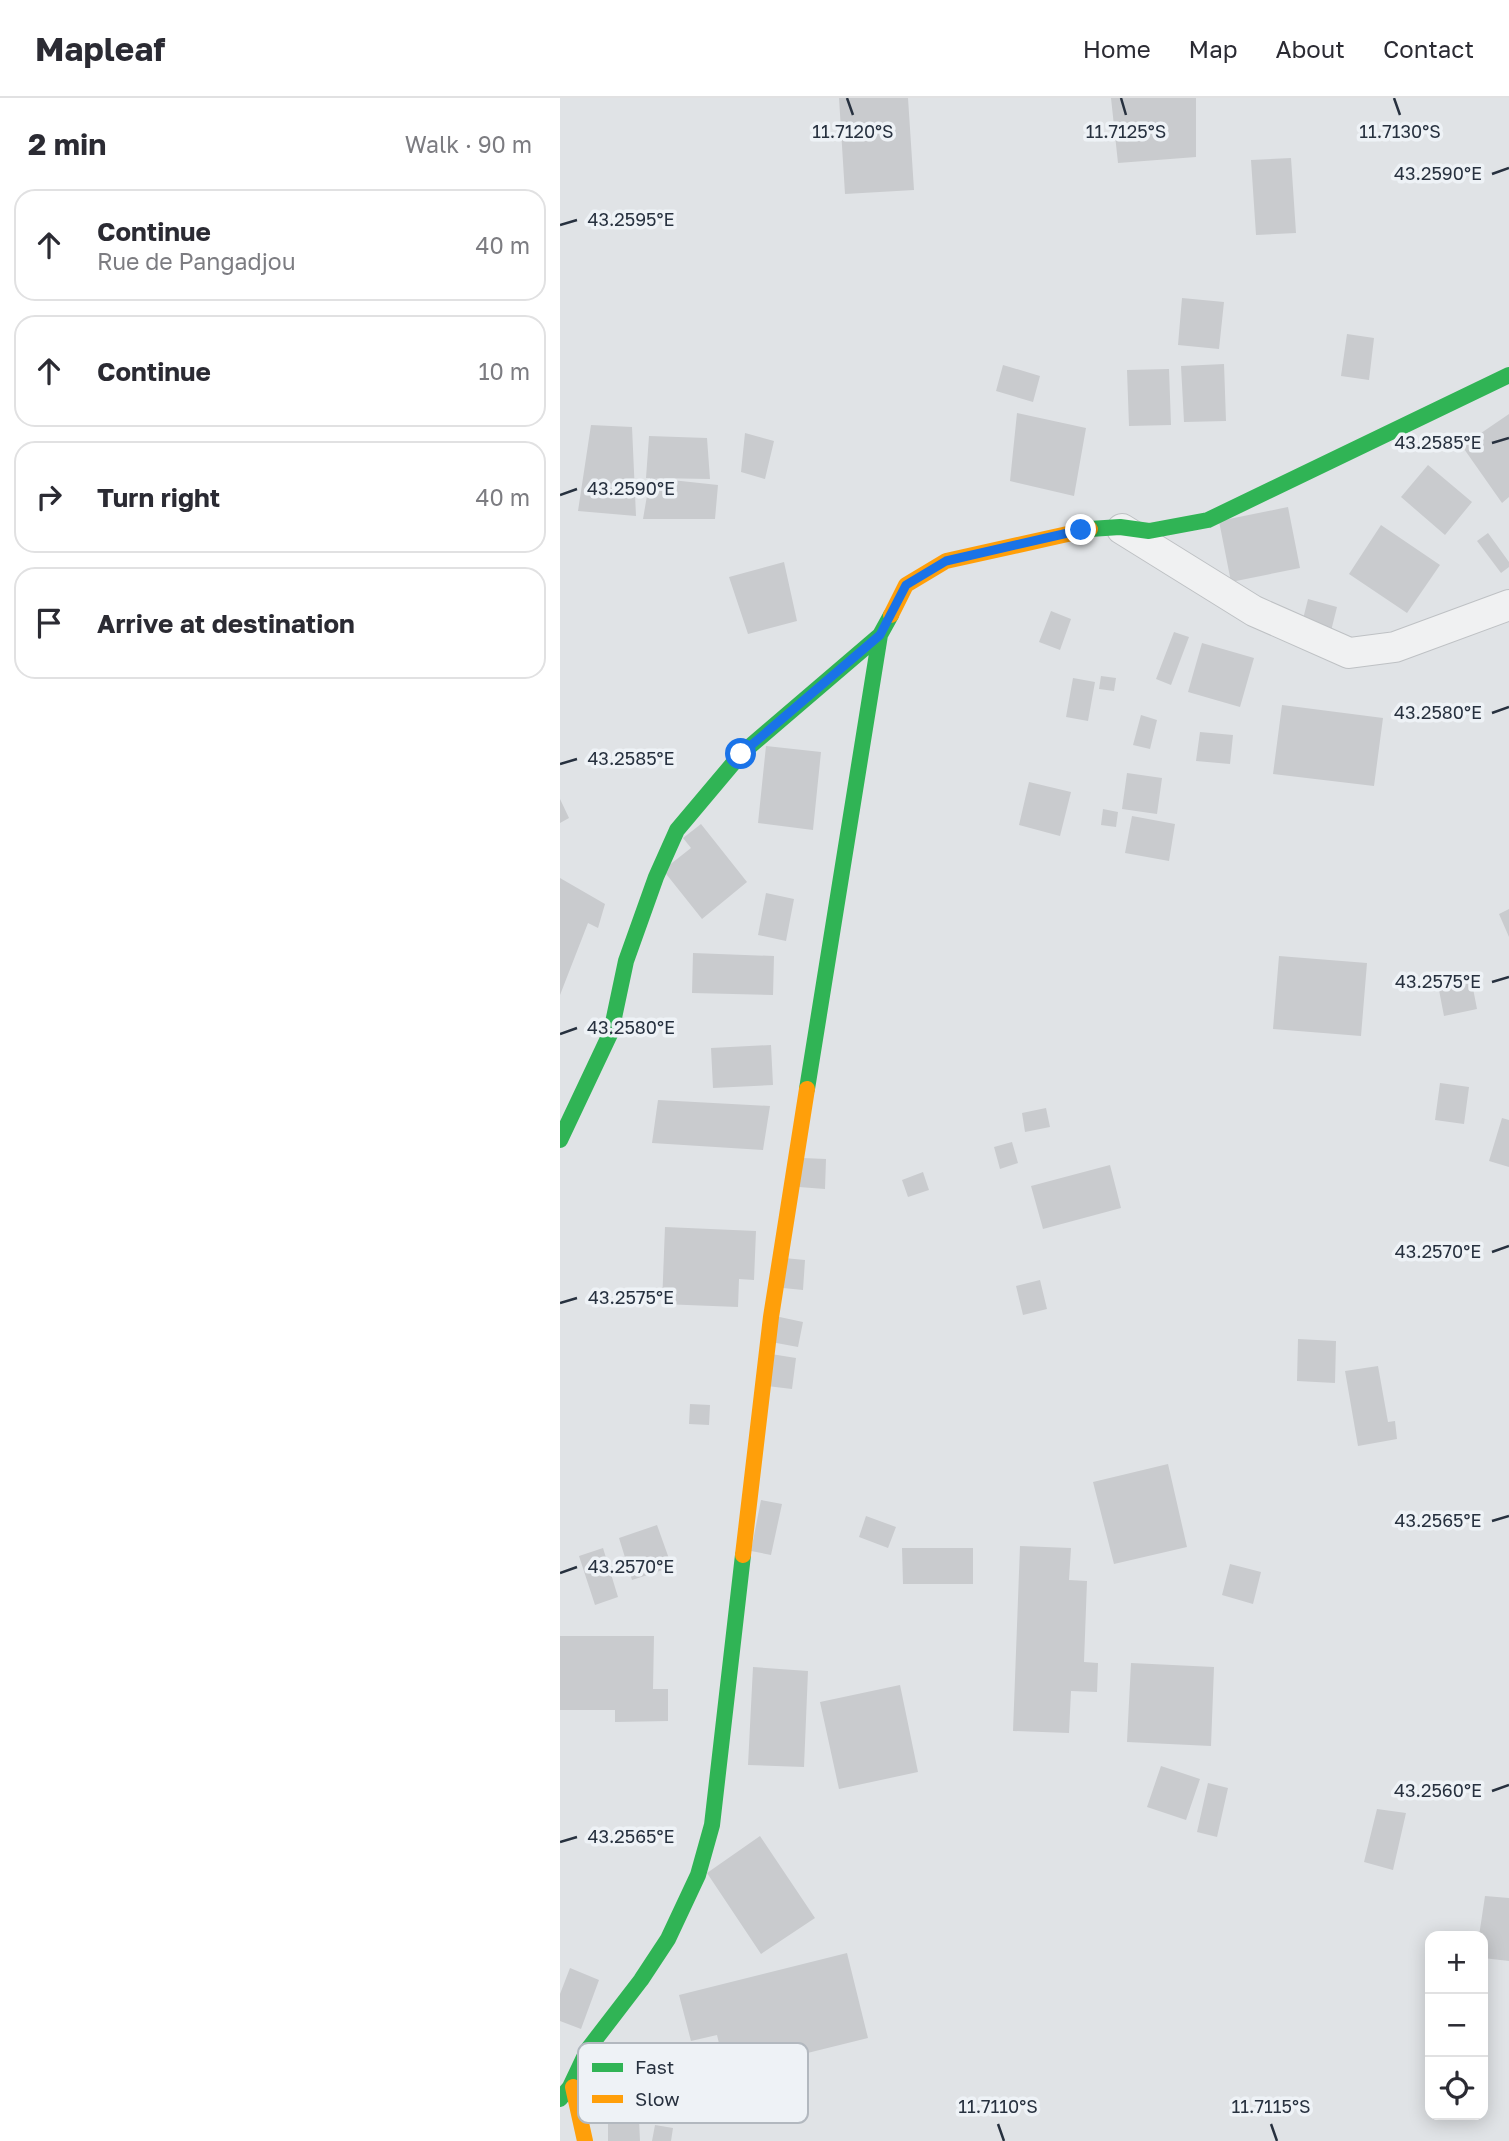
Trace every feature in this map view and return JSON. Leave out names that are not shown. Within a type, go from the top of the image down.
[{"type":"street","points":[[592,2043],[658,1958],[686,1910],[703,1866],[712,1825],[771,1317],[880,635],[906,585],[946,561],[1081,530],[1120,527],[1149,531],[1208,520],[1509,375]]},
{"type":"street","points":[[1120,527],[1254,611],[1349,653],[1395,647],[1509,605]]},
{"type":"street","points":[[560,1140],[611,1032],[626,961],[656,877],[677,830],[741,754],[880,635]]},
{"type":"street","points":[[560,2099],[573,2087],[578,2074]]},
{"type":"street","points":[[573,2087],[578,2110]]},
{"type":"street","points":[[581,2123],[585,2141]]},
{"type":"building","points":[[839,98],[908,98],[914,190],[845,194]]},
{"type":"building","points":[[1111,98],[1196,98],[1196,157],[1118,163]]},
{"type":"building","points":[[1291,158],[1296,233],[1256,235],[1251,160]]},
{"type":"building","points":[[1182,298],[1224,302],[1219,349],[1178,345]]},
{"type":"building","points":[[1347,334],[1374,338],[1369,380],[1341,376]]},
{"type":"building","points":[[1224,364],[1226,421],[1184,422],[1181,366]]},
{"type":"building","points":[[1003,365],[1040,376],[1033,402],[996,391]]},
{"type":"building","points":[[1169,369],[1171,425],[1129,426],[1127,370]]},
{"type":"building","points":[[1017,413],[1086,428],[1074,496],[1010,481]]},
{"type":"building","points":[[1509,414],[1509,497],[1502,503],[1462,446]]},
{"type":"building","points":[[591,425],[632,427],[636,516],[578,511]]},
{"type":"building","points":[[745,433],[774,441],[765,479],[741,472]]},
{"type":"building","points":[[649,436],[707,438],[710,479],[653,478],[718,485],[715,519],[643,519],[650,478],[646,478]]},
{"type":"building","points":[[1428,465],[1472,502],[1445,535],[1401,497]]},
{"type":"building","points":[[1288,507],[1300,568],[1231,582],[1219,521]]},
{"type":"building","points":[[1381,525],[1440,565],[1407,613],[1349,574]]},
{"type":"building","points":[[1488,533],[1509,562],[1509,567],[1501,573],[1477,541]]},
{"type":"building","points":[[784,562],[797,621],[748,634],[729,577]]},
{"type":"building","points":[[1308,599],[1337,607],[1331,631],[1302,623]]},
{"type":"building","points":[[1051,611],[1071,619],[1060,650],[1039,642]]},
{"type":"building","points":[[1174,632],[1189,637],[1171,685],[1156,679]]},
{"type":"building","points":[[1202,643],[1254,658],[1240,707],[1188,692]]},
{"type":"building","points":[[1101,676],[1116,678],[1114,691],[1099,689]]},
{"type":"building","points":[[1073,678],[1095,682],[1088,721],[1066,717]]},
{"type":"building","points":[[1282,705],[1383,718],[1374,786],[1273,774]]},
{"type":"building","points":[[1141,715],[1157,720],[1150,749],[1133,745]]},
{"type":"building","points":[[1200,732],[1233,735],[1230,764],[1196,761]]},
{"type":"building","points":[[766,746],[821,752],[813,830],[758,823]]},
{"type":"building","points":[[1127,773],[1162,778],[1157,814],[1122,809]]},
{"type":"building","points":[[1029,782],[1071,792],[1060,836],[1019,825]]},
{"type":"building","points":[[560,799],[569,818],[560,823]]},
{"type":"building","points":[[1103,809],[1118,812],[1116,827],[1101,825]]},
{"type":"building","points":[[1132,816],[1175,824],[1169,861],[1125,853]]},
{"type":"building","points":[[701,824],[747,882],[702,919],[663,870],[691,848],[683,838]]},
{"type":"building","points":[[560,878],[605,904],[598,928],[588,923],[560,995]]},
{"type":"building","points":[[766,893],[794,899],[786,941],[758,935]]},
{"type":"building","points":[[1509,909],[1509,937],[1499,914]]},
{"type":"building","points":[[693,953],[774,956],[773,995],[692,993]]},
{"type":"building","points":[[1279,956],[1367,963],[1361,1036],[1273,1029]]},
{"type":"building","points":[[1471,978],[1477,1009],[1444,1016],[1438,985]]},
{"type":"building","points":[[771,1045],[773,1085],[713,1088],[711,1048]]},
{"type":"building","points":[[1440,1083],[1469,1087],[1464,1124],[1435,1120]]},
{"type":"building","points":[[658,1100],[770,1106],[763,1150],[652,1143]]},
{"type":"building","points":[[1046,1108],[1050,1127],[1025,1132],[1022,1113]]},
{"type":"building","points":[[1502,1118],[1509,1120],[1509,1167],[1489,1161]]},
{"type":"building","points":[[1012,1142],[1018,1163],[1000,1169],[994,1147]]},
{"type":"building","points":[[802,1158],[826,1159],[825,1189],[799,1187]]},
{"type":"building","points":[[1110,1165],[1121,1208],[1043,1229],[1031,1186]]},
{"type":"building","points":[[923,1172],[929,1190],[908,1197],[902,1180]]},
{"type":"building","points":[[665,1227],[756,1231],[754,1280],[739,1279],[738,1307],[662,1304]]},
{"type":"building","points":[[784,1258],[805,1260],[803,1290],[783,1288]]},
{"type":"building","points":[[1040,1280],[1047,1309],[1023,1315],[1016,1286]]},
{"type":"building","points":[[775,1316],[803,1322],[798,1347],[771,1342]]},
{"type":"building","points":[[1298,1339],[1336,1341],[1335,1383],[1297,1381]]},
{"type":"building","points":[[771,1354],[796,1358],[792,1389],[767,1386]]},
{"type":"building","points":[[1378,1366],[1388,1422],[1395,1421],[1397,1439],[1358,1446],[1345,1371]]},
{"type":"building","points":[[690,1404],[710,1405],[709,1425],[689,1424]]},
{"type":"building","points":[[1168,1464],[1187,1547],[1114,1564],[1093,1482]]},
{"type":"building","points":[[761,1500],[782,1504],[771,1555],[751,1551]]},
{"type":"building","points":[[866,1516],[896,1527],[888,1548],[859,1537]]},
{"type":"building","points":[[657,1525],[672,1567],[632,1580],[619,1538]]},
{"type":"building","points":[[1020,1546],[1071,1548],[1069,1580],[1087,1581],[1084,1662],[1098,1663],[1097,1692],[1071,1691],[1069,1733],[1013,1731]]},
{"type":"building","points":[[603,1548],[618,1597],[595,1605],[579,1556]]},
{"type":"building","points":[[902,1548],[973,1548],[973,1584],[903,1584]]},
{"type":"building","points":[[1230,1564],[1261,1572],[1253,1604],[1222,1595]]},
{"type":"building","points":[[560,1636],[654,1636],[653,1689],[668,1689],[668,1721],[615,1722],[615,1710],[560,1710]]},
{"type":"building","points":[[1131,1663],[1214,1667],[1211,1746],[1127,1742]]},
{"type":"building","points":[[753,1667],[808,1671],[804,1767],[748,1765]]},
{"type":"building","points":[[900,1685],[918,1772],[839,1789],[820,1702]]},
{"type":"building","points":[[1161,1766],[1200,1779],[1186,1820],[1147,1807]]},
{"type":"building","points":[[1208,1783],[1228,1788],[1217,1837],[1197,1832]]},
{"type":"building","points":[[1377,1809],[1406,1813],[1393,1870],[1364,1862]]},
{"type":"building","points":[[760,1836],[815,1918],[761,1954],[707,1873]]},
{"type":"building","points":[[1485,1896],[1509,1898],[1509,1961],[1488,1959],[1488,1931],[1480,1931]]},
{"type":"building","points":[[847,1953],[868,2038],[808,2053],[808,2043],[719,2043],[717,2035],[691,2041],[679,1995]]},
{"type":"building","points":[[570,1968],[599,1980],[581,2029],[560,2021],[560,1994]]},
{"type":"building","points":[[608,2123],[639,2123],[640,2141],[608,2141]]},
{"type":"building","points":[[655,2125],[673,2128],[671,2141],[652,2141]]},
{"type":"traffic: fast","points":[[1090,529],[1120,527],[1149,531],[1208,520],[1509,375]]},
{"type":"traffic: fast","points":[[807,1089],[880,635],[891,615]]},
{"type":"traffic: fast","points":[[560,1140],[611,1032],[626,961],[656,877],[677,830],[741,754],[880,635]]},
{"type":"traffic: fast","points":[[593,2043],[641,1980],[668,1939],[698,1875],[712,1825],[743,1555]]},
{"type":"traffic: fast","points":[[560,2099],[570,2087],[578,2070]]},
{"type":"traffic: slow","points":[[891,615],[906,585],[946,561],[1090,529]]},
{"type":"traffic: slow","points":[[743,1555],[771,1317],[807,1089]]},
{"type":"traffic: slow","points":[[573,2087],[578,2110]]},
{"type":"traffic: slow","points":[[581,2123],[585,2141]]},
{"type":"route","points":[[741,754],[880,635],[906,585],[946,561],[1081,530]]}]
